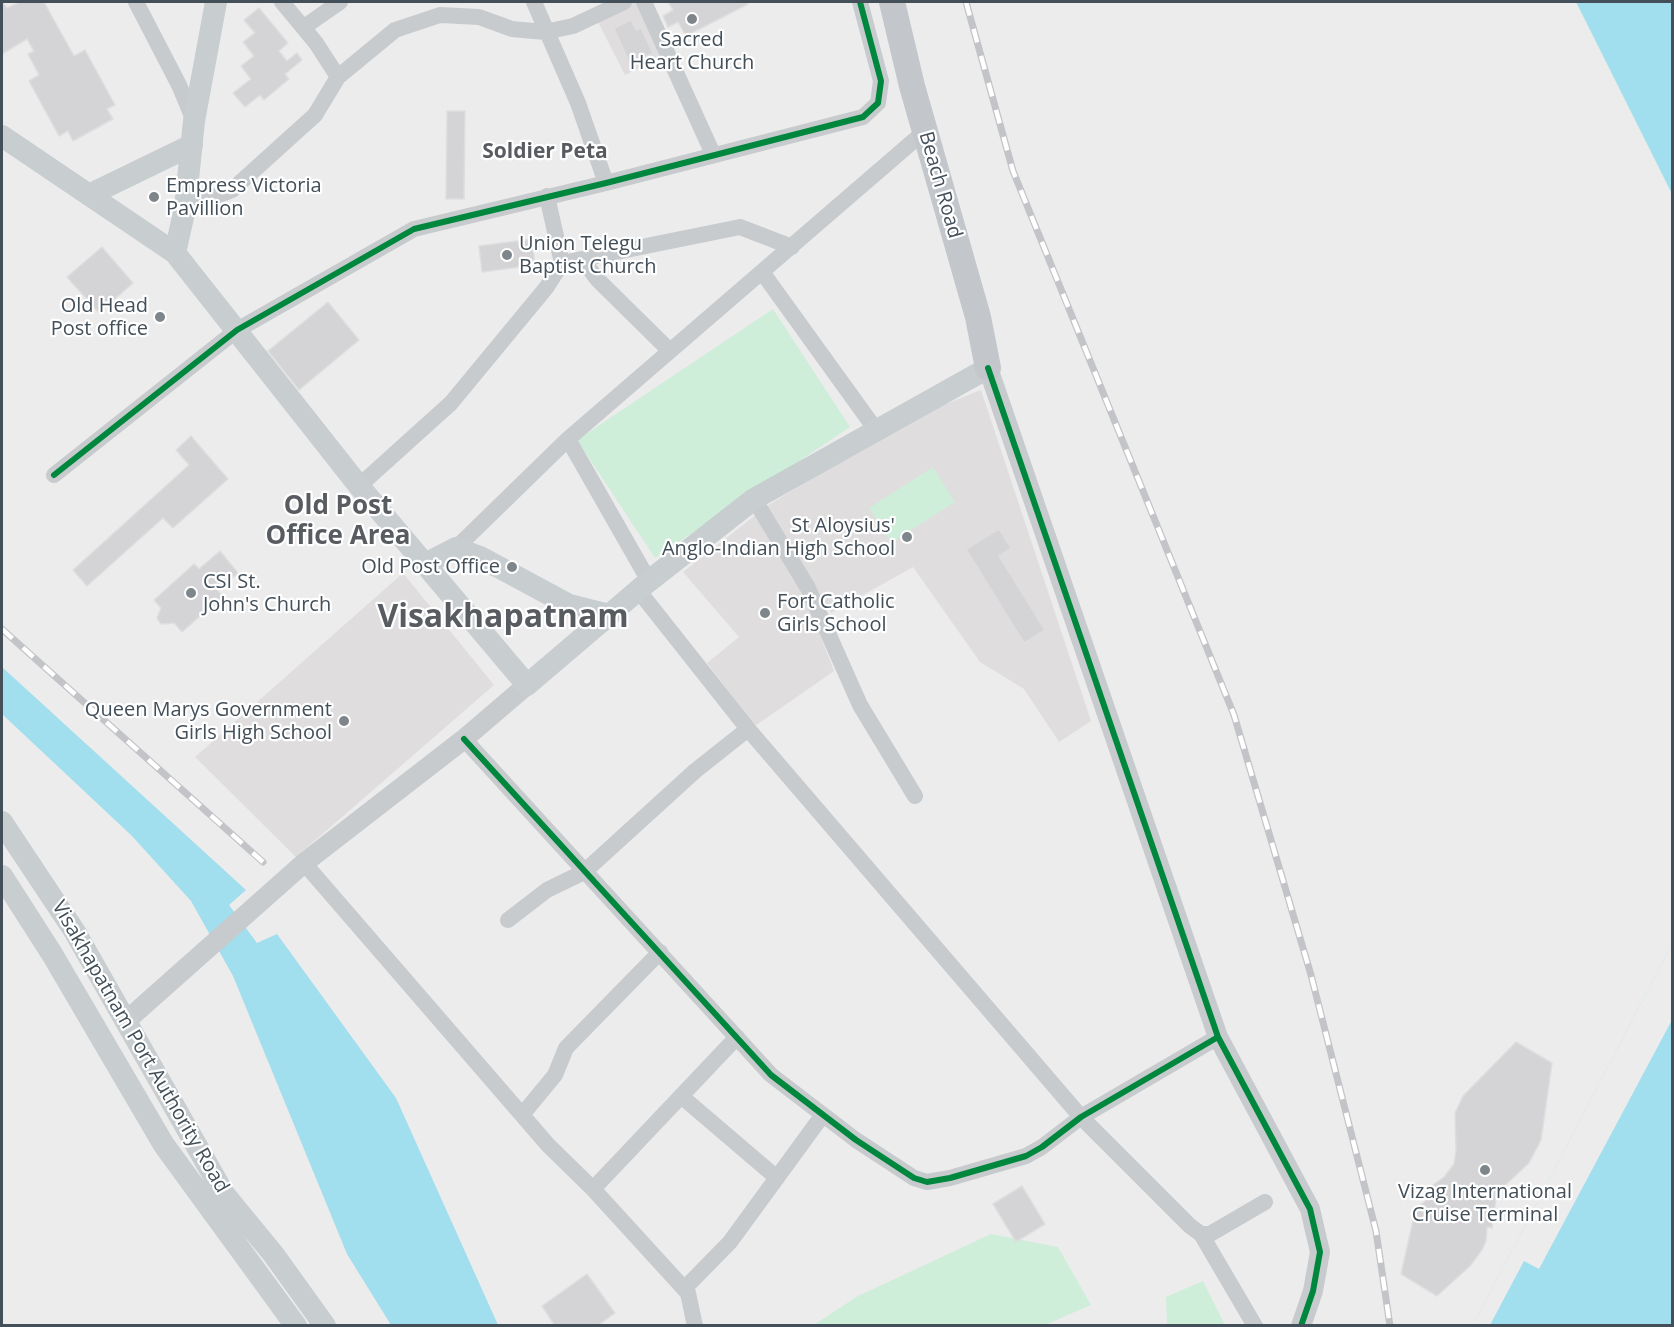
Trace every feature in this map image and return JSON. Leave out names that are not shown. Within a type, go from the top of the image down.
[{"type":"main road","points":[[175,253],[185,208],[194,121],[216,2]]},
{"type":"main road","name":"Beach Road","points":[[892,2],[925,131],[978,317],[988,368]]},
{"type":"main road","points":[[2,136],[175,253],[359,486],[527,685],[644,586],[754,499],[988,368]]},
{"type":"main road","points":[[89,195],[192,145]]},
{"type":"main road","points":[[425,564],[456,548],[570,605],[609,615]]},
{"type":"main road","name":"Visakhapatnam Port Authority Road","points":[[2,822],[75,932],[224,1194],[274,1255],[325,1326]]},
{"type":"main road","name":"Visakhapatnam Port Authority Road","points":[[2,876],[52,954],[164,1145],[296,1326]]},
{"type":"street","points":[[136,2],[179,85],[194,121]]},
{"type":"street","points":[[282,2],[304,27],[338,77]]},
{"type":"street","points":[[304,27],[340,2]]},
{"type":"street","points":[[534,2],[545,32],[578,103],[606,183]]},
{"type":"street","points":[[185,208],[232,190],[315,115],[338,77],[395,30],[440,15],[479,17],[512,30],[545,32],[573,26],[624,2]]},
{"type":"street","points":[[644,2],[713,154]]},
{"type":"street","points":[[54,475],[237,330],[414,229],[606,183],[863,117],[878,102],[881,81],[860,2]]},
{"type":"street","points":[[456,548],[568,438],[925,131]]},
{"type":"street","points":[[359,486],[451,403],[546,288],[562,263],[547,196]]},
{"type":"street","points":[[562,263],[740,227],[792,247]]},
{"type":"street","points":[[582,259],[597,279],[670,351]]},
{"type":"street","points":[[762,272],[876,430]]},
{"type":"street","points":[[988,368],[1218,1037],[1310,1209],[1320,1252],[1313,1292],[1301,1326]]},
{"type":"street","points":[[568,438],[644,586],[748,729],[1081,1117],[1190,1227],[1201,1234],[1255,1326]]},
{"type":"street","points":[[754,499],[808,588],[860,705],[915,796]]},
{"type":"street","points":[[126,1021],[304,863],[464,739],[527,685]]},
{"type":"street","points":[[508,920],[547,890],[584,872],[695,771],[748,729]]},
{"type":"street","points":[[464,739],[771,1075],[822,1116],[914,1178],[927,1182],[1026,1156],[1042,1147],[1081,1117],[1218,1037]]},
{"type":"street","points":[[304,863],[548,1145],[593,1189],[688,1293],[695,1326]]},
{"type":"street","points":[[522,1115],[555,1075],[566,1048],[660,952]]},
{"type":"street","points":[[593,1189],[737,1037]]},
{"type":"street","points":[[681,1096],[777,1178]]},
{"type":"street","points":[[684,1290],[730,1242],[822,1116]]},
{"type":"street","points":[[1201,1234],[1210,1234],[1264,1202]]},
{"type":"shaded area","points":[[639,2],[664,56],[625,75],[598,22]]},
{"type":"shaded area","name":"St Aloysius' Anglo-Indian High School","points":[[981,390],[1091,721],[1059,742],[1024,689],[980,662],[913,567],[831,613],[765,507],[918,415]]},
{"type":"shaded area","name":"Fort Catholic Girls School","points":[[757,514],[802,588],[834,671],[755,726],[707,663],[739,637],[683,572]]},
{"type":"shaded area","name":"Queen Marys Government Girls High School","points":[[403,573],[494,685],[296,857],[195,757]]},
{"type":"green space","points":[[773,309],[850,427],[655,558],[577,440]]},
{"type":"green space","points":[[933,467],[955,502],[891,543],[869,508]]},
{"type":"green space","points":[[991,1234],[1058,1247],[1091,1305],[1045,1325],[812,1326],[858,1296]]},
{"type":"green space","points":[[1203,1281],[1225,1325],[1167,1325],[1166,1297]]},
{"type":"water","points":[[1576,2],[1672,2],[1672,194]]},
{"type":"water","points":[[2,667],[246,890],[229,905],[257,943],[277,934],[396,1098],[498,1325],[391,1325],[347,1254],[233,976],[191,901],[132,836],[2,714]]},
{"type":"water","points":[[1672,944],[1672,1325],[1473,1325]]},
{"type":"pier","points":[[1672,944],[1672,1020],[1539,1269],[1524,1261],[1490,1325],[1473,1325]]},
{"type":"building","points":[[2,2],[7,8],[20,2],[44,2],[74,56],[85,50],[115,105],[107,109],[113,119],[73,141],[68,131],[59,136],[29,81],[39,75],[28,54],[34,51],[27,39],[2,54]]},
{"type":"building","name":"Sacred Heart Church","points":[[668,2],[747,2],[748,4],[686,36],[678,22],[668,27],[663,16],[673,10]]},
{"type":"building","points":[[259,8],[288,43],[279,51],[287,61],[297,53],[302,60],[285,74],[289,79],[264,100],[260,95],[245,107],[233,93],[251,79],[241,66],[254,56],[243,42],[255,33],[244,20]]},
{"type":"building","points":[[631,20],[636,30],[641,28],[653,53],[630,64],[614,28]]},
{"type":"building","points":[[447,111],[465,111],[464,199],[446,199]]},
{"type":"building","name":"Union Telegu Baptist Church","points":[[532,239],[535,265],[482,272],[479,246]]},
{"type":"building","points":[[102,247],[133,283],[99,313],[67,277]]},
{"type":"building","points":[[328,302],[359,340],[299,390],[268,351]]},
{"type":"building","points":[[191,436],[228,479],[173,528],[163,518],[87,586],[73,570],[189,465],[176,450]]},
{"type":"building","points":[[999,529],[1011,548],[999,556],[1045,630],[1024,643],[966,549]]},
{"type":"building","name":"CSI St. John's Church","points":[[220,551],[238,573],[218,591],[223,596],[182,632],[174,623],[161,624],[157,618],[161,608],[154,600],[194,564],[199,569]]},
{"type":"building","name":"Vizag International Cruise Terminal","points":[[1516,1042],[1552,1063],[1541,1140],[1529,1163],[1500,1190],[1496,1199],[1492,1228],[1487,1227],[1486,1241],[1482,1250],[1470,1266],[1437,1296],[1401,1274],[1414,1216],[1418,1207],[1435,1193],[1426,1190],[1444,1177],[1454,1164],[1455,1113],[1463,1096]]},
{"type":"building","points":[[1022,1186],[1045,1224],[1016,1242],[993,1204]]},
{"type":"building","points":[[587,1274],[615,1313],[597,1326],[555,1326],[542,1306]]},
{"type":"railway","points":[[966,2],[1013,171],[1234,715],[1311,975],[1376,1231],[1390,1326]]},
{"type":"railway","points":[[2,629],[263,862]]},
{"type":"cycle path","points":[[54,475],[237,330],[414,229],[606,183],[863,117],[878,103],[881,81],[860,2]]},
{"type":"cycle path","points":[[988,368],[1218,1037],[1310,1209],[1320,1252],[1313,1291],[1301,1326]]},
{"type":"cycle path","points":[[464,739],[771,1075],[856,1140],[914,1178],[927,1182],[950,1178],[1026,1156],[1042,1147],[1081,1117],[1218,1037]]},
{"type":"place","name":"Sacred Heart Church","points":[[692,19]]},
{"type":"place","name":"Empress Victoria Pavillion","points":[[154,197]]},
{"type":"place","name":"Union Telegu Baptist Church","points":[[507,255]]},
{"type":"place","name":"Old Head Post office","points":[[160,317]]},
{"type":"place","name":"St Aloysius' Anglo-Indian High School","points":[[907,537]]},
{"type":"place","name":"Old Post Office","points":[[512,567]]},
{"type":"place","name":"CSI St. John's Church","points":[[191,593]]},
{"type":"place","name":"Fort Catholic Girls School","points":[[765,613]]},
{"type":"place","name":"Queen Marys Government Girls High School","points":[[344,721]]},
{"type":"place","name":"Vizag International Cruise Terminal","points":[[1485,1170]]},
{"type":"district","name":"Soldier Peta","points":[[545,152]]},
{"type":"district","name":"Old Post Office Area","points":[[338,522]]},
{"type":"district","name":"Visakhapatnam","points":[[503,618]]}]
